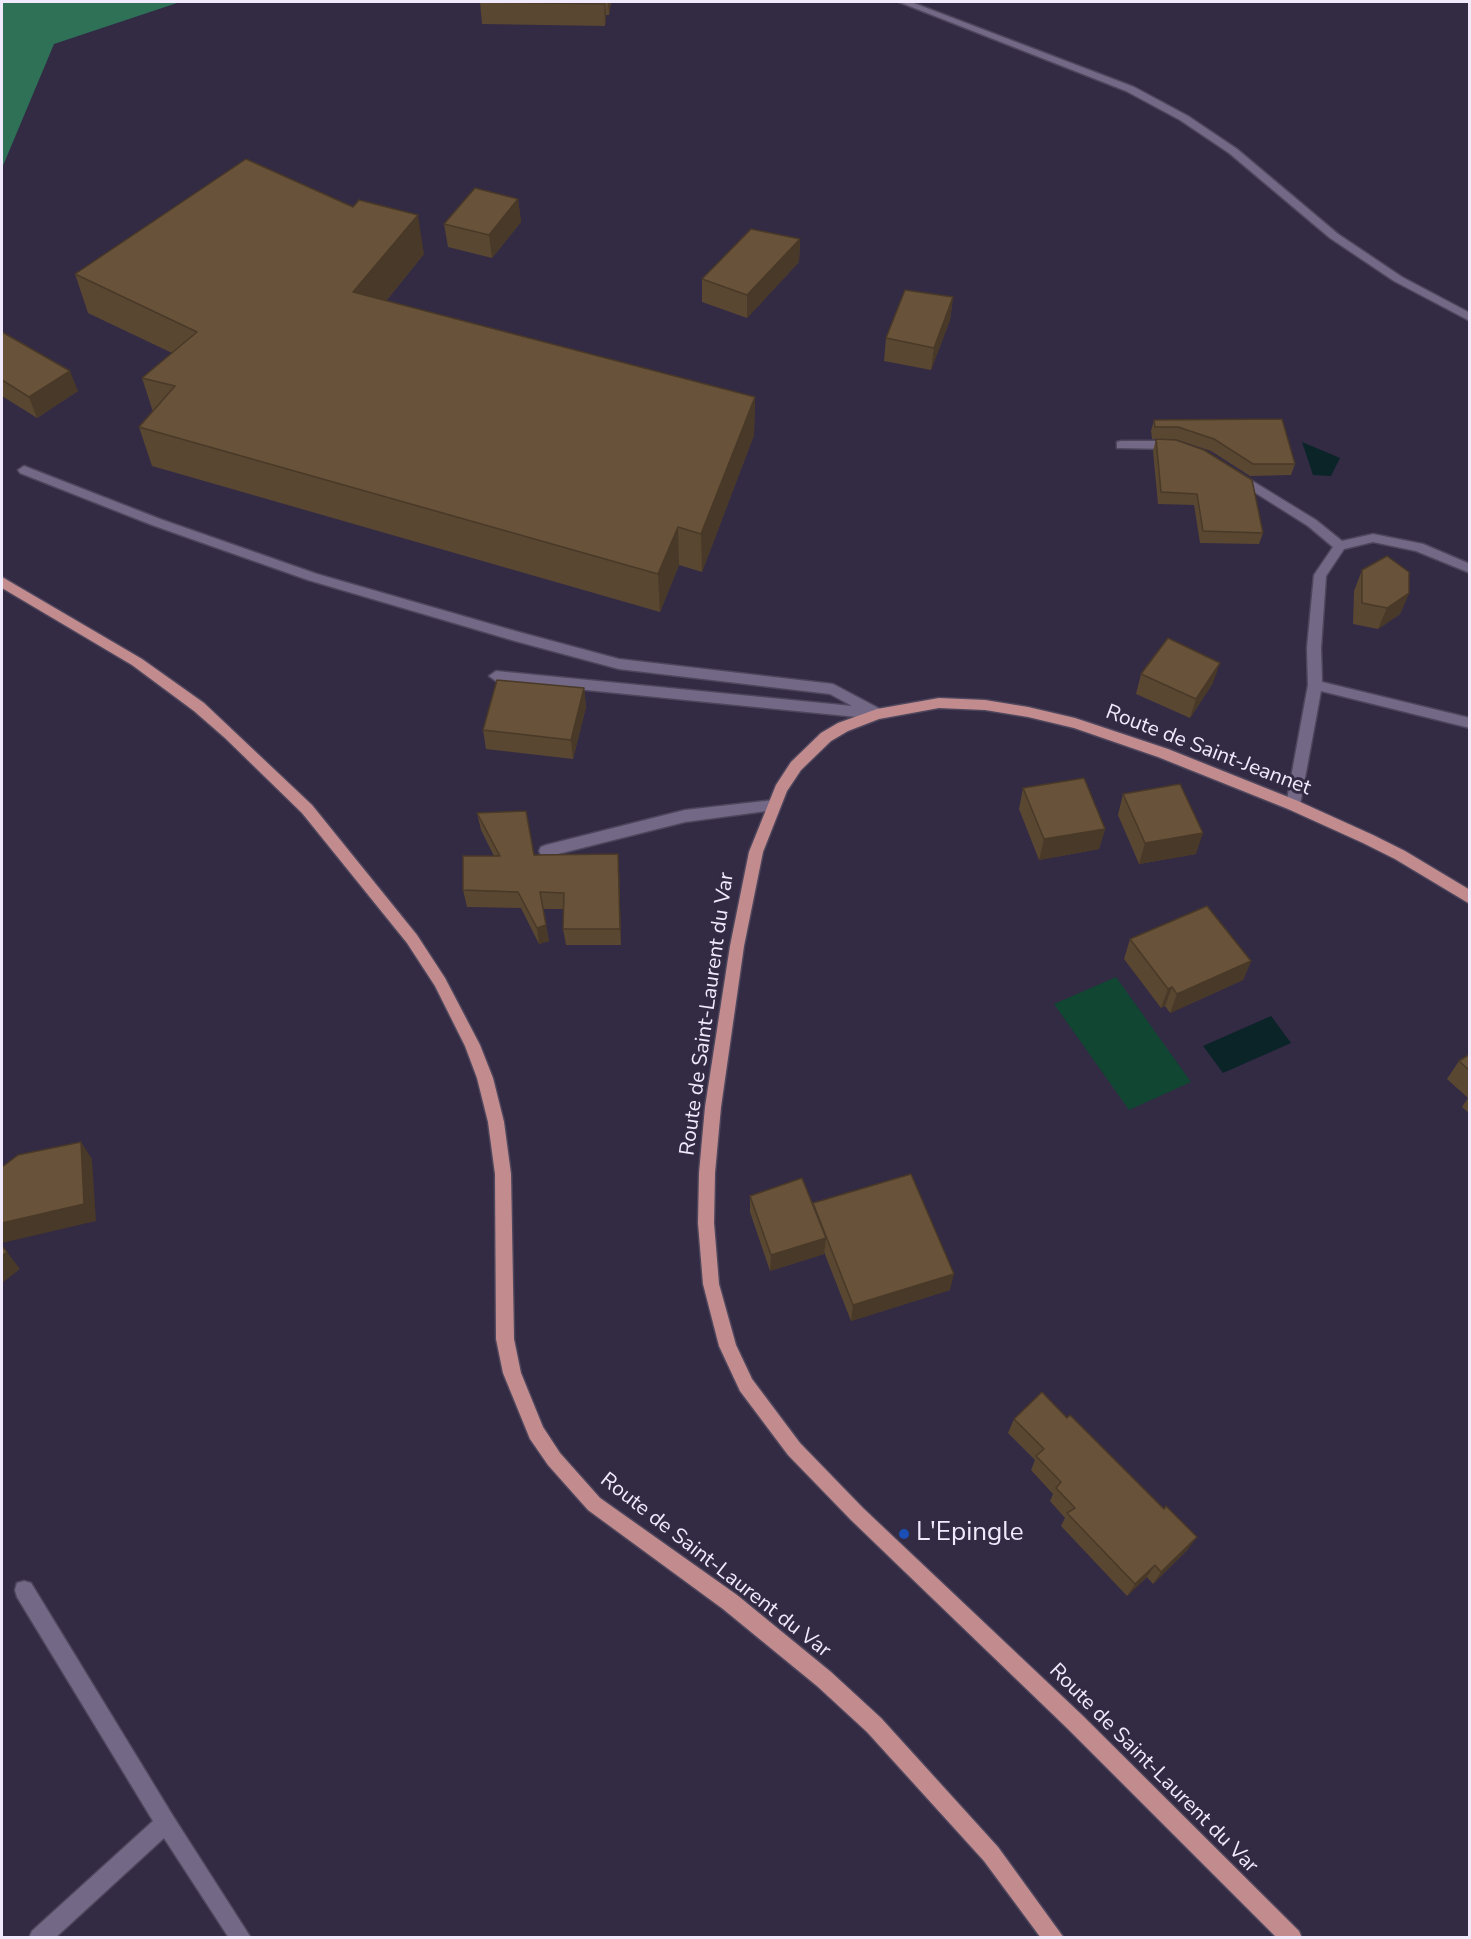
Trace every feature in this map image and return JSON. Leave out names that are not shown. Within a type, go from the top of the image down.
[{"type":"main road","name":"Route de Saint-Laurent du Var","points":[[2,582],[137,662],[199,707],[231,734],[307,809],[412,939],[440,982],[472,1045],[485,1078],[503,1174],[505,1339],[512,1373],[536,1433],[567,1476],[594,1504],[730,1602],[824,1679],[874,1725],[991,1854],[1054,1938]]},
{"type":"main road","name":"Route de Saint-Jeannet","points":[[913,706],[939,703],[985,705],[1075,723],[1163,753],[1293,805],[1400,855],[1470,898]]},
{"type":"main road","name":"Route de Saint-Laurent du Var","points":[[913,706],[877,714],[843,726],[811,751],[796,766],[774,805],[756,852],[742,916],[713,1107],[707,1173],[706,1223],[711,1284],[728,1347],[746,1385],[794,1449],[865,1522],[1075,1722],[1292,1938]]},
{"type":"street","points":[[904,2],[1119,85],[1184,118],[1233,151],[1334,236],[1398,279],[1470,318]]},
{"type":"street","points":[[1121,445],[1174,445],[1184,449]]},
{"type":"street","points":[[1225,468],[1312,523],[1340,546]]},
{"type":"street","points":[[24,470],[156,522],[314,577],[515,636],[619,664],[833,689],[877,714]]},
{"type":"street","points":[[1293,805],[1315,685],[1314,648],[1320,575],[1340,546],[1373,538],[1419,547],[1470,568]]},
{"type":"street","points":[[496,676],[877,714]]},
{"type":"street","points":[[1315,685],[1470,723]]},
{"type":"street","points":[[546,851],[685,816],[774,805]]},
{"type":"street","points":[[24,1590],[166,1823],[241,1938]]},
{"type":"street","points":[[39,1938],[166,1823]]},
{"type":"green space","points":[[2,2],[180,2],[54,44],[2,168]]},
{"type":"green space","points":[[1116,977],[1191,1082],[1129,1110],[1054,1004]]},
{"type":"shaded area","points":[[1302,442],[1340,458],[1331,476],[1313,475]]},
{"type":"shaded area","points":[[1271,1016],[1291,1043],[1223,1073],[1203,1046]]},
{"type":"building","points":[[480,2],[604,2],[604,4]]},
{"type":"building","points":[[246,159],[353,207],[359,200],[418,215],[353,292],[755,397],[701,534],[678,527],[658,574],[139,427],[175,386],[142,378],[197,332],[75,274]]},
{"type":"building","points":[[475,188],[518,199],[489,235],[444,224]]},
{"type":"building","points":[[751,229],[800,239],[747,295],[702,279]]},
{"type":"building","points":[[905,290],[953,297],[934,348],[886,338]]},
{"type":"building","points":[[2,332],[70,371],[29,397],[2,380]]},
{"type":"building","points":[[1282,419],[1295,464],[1253,464],[1214,439],[1178,427],[1155,427],[1154,420]]},
{"type":"building","points":[[1156,439],[1176,440],[1204,450],[1252,480],[1263,533],[1203,531],[1197,494],[1161,492]]},
{"type":"building","points":[[1387,556],[1409,572],[1409,593],[1387,608],[1362,603],[1362,570]]},
{"type":"building","points":[[1168,638],[1220,663],[1196,699],[1141,674]]},
{"type":"building","points":[[497,680],[584,688],[571,740],[483,730]]},
{"type":"building","points":[[1084,778],[1105,829],[1044,839],[1023,788]]},
{"type":"building","points":[[1180,784],[1203,833],[1145,843],[1123,794]]},
{"type":"building","points":[[526,811],[534,855],[618,854],[620,929],[563,929],[564,893],[540,892],[546,925],[537,928],[518,892],[463,890],[463,856],[500,856],[477,813]]},
{"type":"building","points":[[1207,906],[1251,961],[1177,994],[1172,987],[1168,989],[1130,939]]},
{"type":"building","points":[[1470,1054],[1470,1071],[1459,1061]]},
{"type":"building","points":[[81,1142],[84,1204],[2,1223],[2,1167],[18,1155]]},
{"type":"building","points":[[911,1174],[954,1274],[853,1305],[813,1203]]},
{"type":"building","points":[[802,1178],[826,1238],[771,1255],[750,1196]]},
{"type":"building","points":[[2,1246],[7,1252],[2,1256]]},
{"type":"building","points":[[1042,1392],[1067,1418],[1070,1415],[1164,1509],[1166,1506],[1197,1537],[1161,1572],[1155,1565],[1135,1584],[1067,1513],[1075,1508],[1056,1488],[1061,1482],[1036,1456],[1044,1449],[1014,1419]]},
{"type":"place","name":"L'Epingle","points":[[904,1534]]}]
